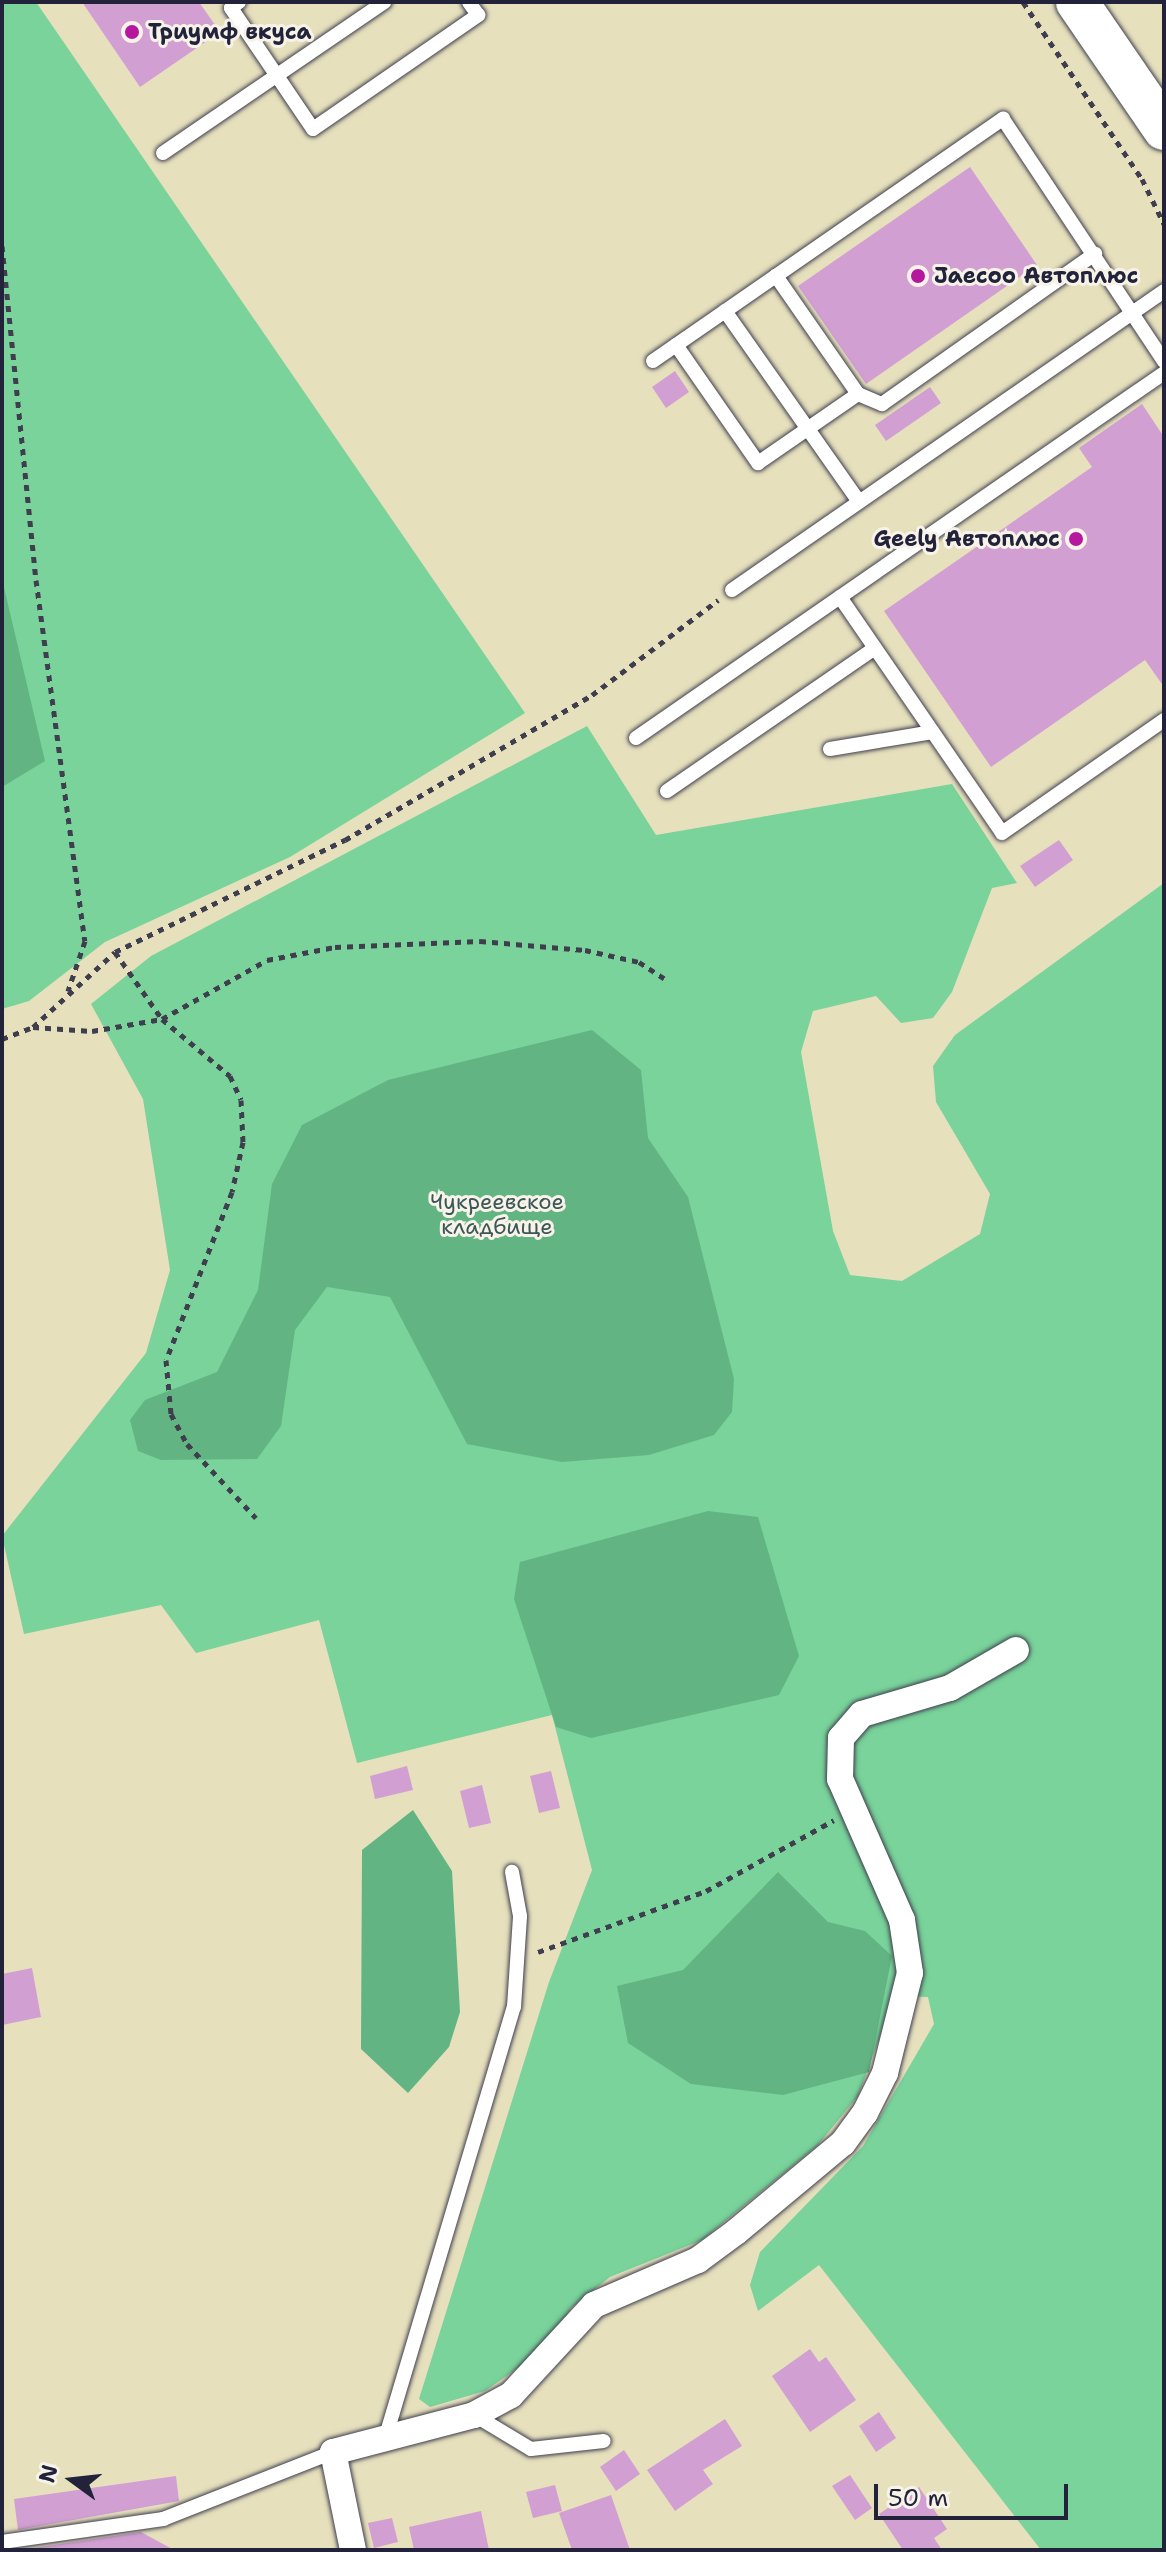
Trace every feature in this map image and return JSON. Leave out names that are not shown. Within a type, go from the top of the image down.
[{"type":"main road","points":[[1077,2],[1164,129]]},
{"type":"main road","points":[[1110,2],[1164,81]]},
{"type":"street","points":[[353,2550],[333,2452],[474,2415],[541,2369],[594,2305],[698,2260],[843,2143],[865,2113],[885,2073],[910,1973],[902,1920],[840,1779],[841,1738],[862,1714],[950,1688],[1016,1650]]},
{"type":"lane","points":[[239,2],[231,8],[313,129],[478,15],[469,2]]},
{"type":"lane","points":[[163,153],[384,2]]},
{"type":"lane","points":[[653,361],[1003,119],[1164,361]]},
{"type":"lane","points":[[776,276],[858,394],[882,404],[1095,254]]},
{"type":"lane","points":[[732,590],[1164,291]]},
{"type":"lane","points":[[725,311],[859,502]]},
{"type":"lane","points":[[676,345],[758,463],[858,394]]},
{"type":"lane","points":[[636,738],[1164,373]]},
{"type":"lane","points":[[840,597],[1002,833],[1164,720]]},
{"type":"lane","points":[[667,791],[875,648]]},
{"type":"lane","points":[[830,749],[933,732]]},
{"type":"lane","points":[[385,2439],[490,2105],[520,1963],[512,1872]]},
{"type":"lane","points":[[474,2415],[531,2449],[604,2441]]},
{"type":"lane","points":[[2,2542],[163,2519],[333,2452]]},
{"type":"path","points":[[1023,2],[1142,179],[1164,224]]},
{"type":"path","points":[[2,246],[36,580],[85,941],[68,992]]},
{"type":"path","points":[[2,1039],[33,1027],[115,952],[345,840],[592,695],[732,590]]},
{"type":"path","points":[[33,1027],[92,1031],[162,1019],[267,960],[335,947],[480,941],[585,950],[639,962],[664,978]]},
{"type":"path","points":[[115,952],[162,1019],[230,1076],[241,1100],[243,1142],[232,1192],[166,1360],[171,1414],[187,1444],[256,1518]]},
{"type":"path","points":[[520,1963],[706,1891],[791,1850],[851,1807]]},
{"type":"green space","points":[[2,2],[36,2],[525,713],[290,857],[105,942],[29,1001],[2,1009]]},
{"type":"green space","points":[[2,579],[45,761],[2,787]]},
{"type":"green space","name":"Чукреевское кладбище","points":[[587,726],[656,835],[952,784],[1017,883],[992,888],[952,992],[933,1018],[901,1023],[876,996],[813,1011],[801,1052],[833,1231],[850,1275],[902,1281],[980,1234],[990,1194],[936,1102],[933,1066],[955,1035],[1164,883],[1164,2550],[1041,2550],[819,2265],[758,2311],[750,2285],[760,2252],[863,2146],[934,2024],[928,1997],[895,1996],[858,2096],[817,2146],[702,2240],[610,2277],[571,2308],[549,2346],[485,2391],[430,2407],[419,2399],[549,1982],[592,1870],[552,1715],[357,1763],[319,1620],[196,1653],[161,1605],[24,1634],[2,1536],[146,1353],[170,1270],[143,1099],[91,1004],[151,956]]},
{"type":"green space","name":"Чукреевское кладбище","points":[[592,1030],[641,1070],[648,1138],[688,1197],[734,1379],[732,1412],[714,1435],[649,1455],[562,1462],[467,1444],[390,1297],[327,1287],[295,1330],[281,1426],[257,1459],[161,1460],[138,1451],[130,1420],[145,1400],[217,1372],[258,1290],[272,1184],[302,1125],[388,1080]]},
{"type":"green space","points":[[708,1511],[758,1517],[799,1656],[779,1695],[591,1738],[556,1727],[514,1599],[520,1562]]},
{"type":"green space","points":[[413,1810],[452,1871],[460,2012],[449,2047],[408,2093],[361,2049],[362,1850]]},
{"type":"green space","points":[[778,1872],[828,1922],[865,1931],[892,1956],[869,2072],[783,2095],[691,2084],[628,2043],[617,1986],[683,1970]]},
{"type":"building","points":[[82,2],[199,2],[220,32],[140,87]]},
{"type":"building","name":"Jaecoo Автоплюс","points":[[970,167],[1037,265],[866,384],[798,286]]},
{"type":"building","points":[[675,371],[689,392],[666,408],[652,387]]},
{"type":"building","points":[[930,387],[941,403],[886,441],[875,425]]},
{"type":"building","name":"Geely Автоплюс","points":[[1142,404],[1164,437],[1164,687],[1145,660],[991,767],[884,611],[1092,467],[1079,448]]},
{"type":"building","points":[[1059,840],[1073,860],[1035,887],[1020,866]]},
{"type":"building","points":[[407,1766],[413,1790],[375,1799],[370,1776]]},
{"type":"building","points":[[551,1771],[560,1808],[539,1813],[530,1776]]},
{"type":"building","points":[[482,1785],[491,1823],[469,1828],[460,1791]]},
{"type":"building","points":[[32,1968],[41,2017],[2,2025],[2,1974]]},
{"type":"building","points":[[810,2349],[819,2362],[826,2357],[856,2400],[810,2432],[772,2376]]},
{"type":"building","points":[[879,2412],[896,2438],[876,2452],[859,2426]]},
{"type":"building","points":[[725,2419],[742,2446],[703,2470],[713,2484],[675,2511],[647,2470]]},
{"type":"building","points":[[624,2450],[640,2474],[616,2491],[600,2467]]},
{"type":"building","points":[[850,2475],[872,2508],[855,2520],[832,2486]]},
{"type":"building","points":[[176,2476],[179,2501],[18,2530],[14,2499]]},
{"type":"building","points":[[555,2485],[562,2511],[533,2518],[526,2492]]},
{"type":"building","points":[[919,2487],[947,2529],[934,2538],[942,2550],[903,2550],[879,2514]]},
{"type":"building","points":[[611,2495],[630,2550],[572,2550],[559,2513]]},
{"type":"building","points":[[481,2511],[489,2550],[414,2550],[409,2527]]},
{"type":"building","points":[[392,2518],[398,2542],[374,2548],[368,2523]]},
{"type":"building","points":[[141,2532],[174,2550],[20,2550]]},
{"type":"place","name":"Триумф вкуса","points":[[132,32]]},
{"type":"place","name":"Jaecoo Автоплюс","points":[[918,276]]},
{"type":"place","name":"Geely Автоплюс","points":[[1076,539]]}]
